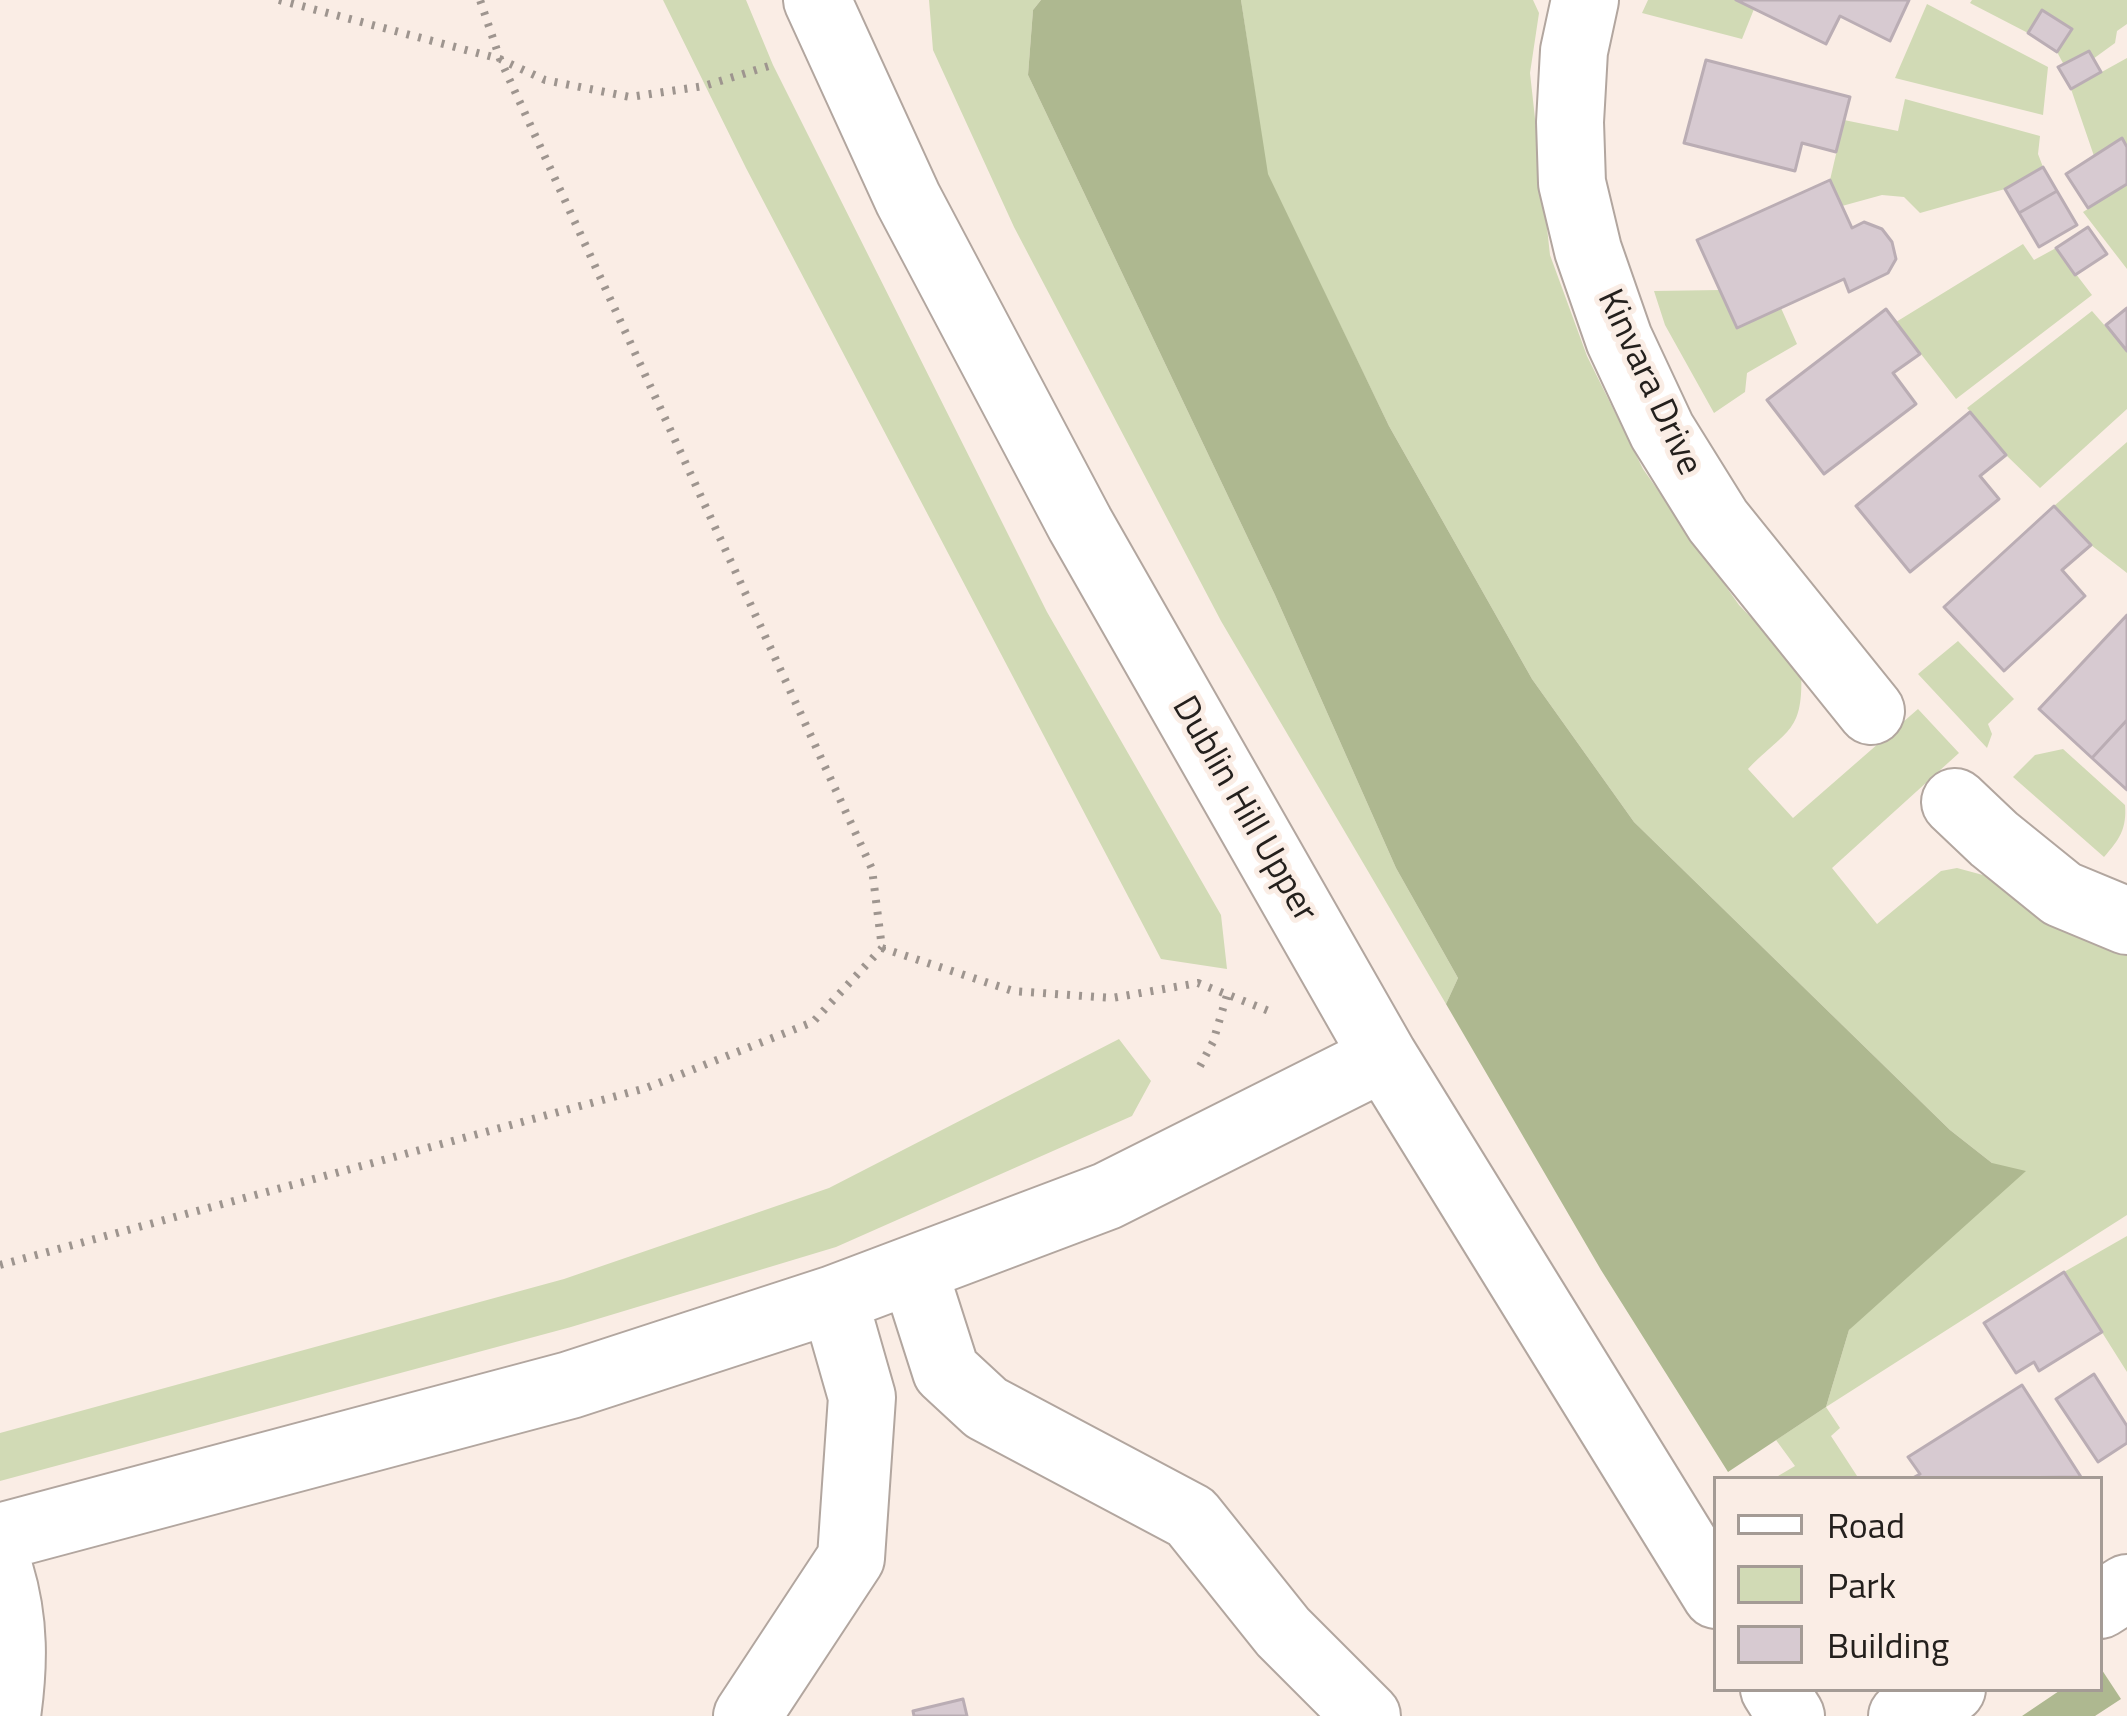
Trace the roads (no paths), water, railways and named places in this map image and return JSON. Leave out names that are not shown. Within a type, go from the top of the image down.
[{"type":"street","name":"Dublin Hill Upper","points":[[817,0],[908,199],[1069,502],[1384,1057],[1713,1589]]},
{"type":"street","name":"Kinvara Drive","points":[[1586,0],[1574,51],[1571,182],[1619,340],[1662,431],[1718,521],[1871,711]]},
{"type":"street","points":[[1955,802],[2062,894],[2127,921]]},
{"type":"street","points":[[0,1537],[570,1385],[834,1299],[1107,1196],[1384,1057]]},
{"type":"street","points":[[914,1271],[946,1371],[986,1408],[1191,1517],[1283,1632],[1366,1716]]},
{"type":"street","points":[[747,1716],[851,1558],[862,1397],[834,1299]]},
{"type":"street","points":[[0,1572],[7,1592],[7,1681]]},
{"type":"street","points":[[1902,1716],[1946,1692]]}]
